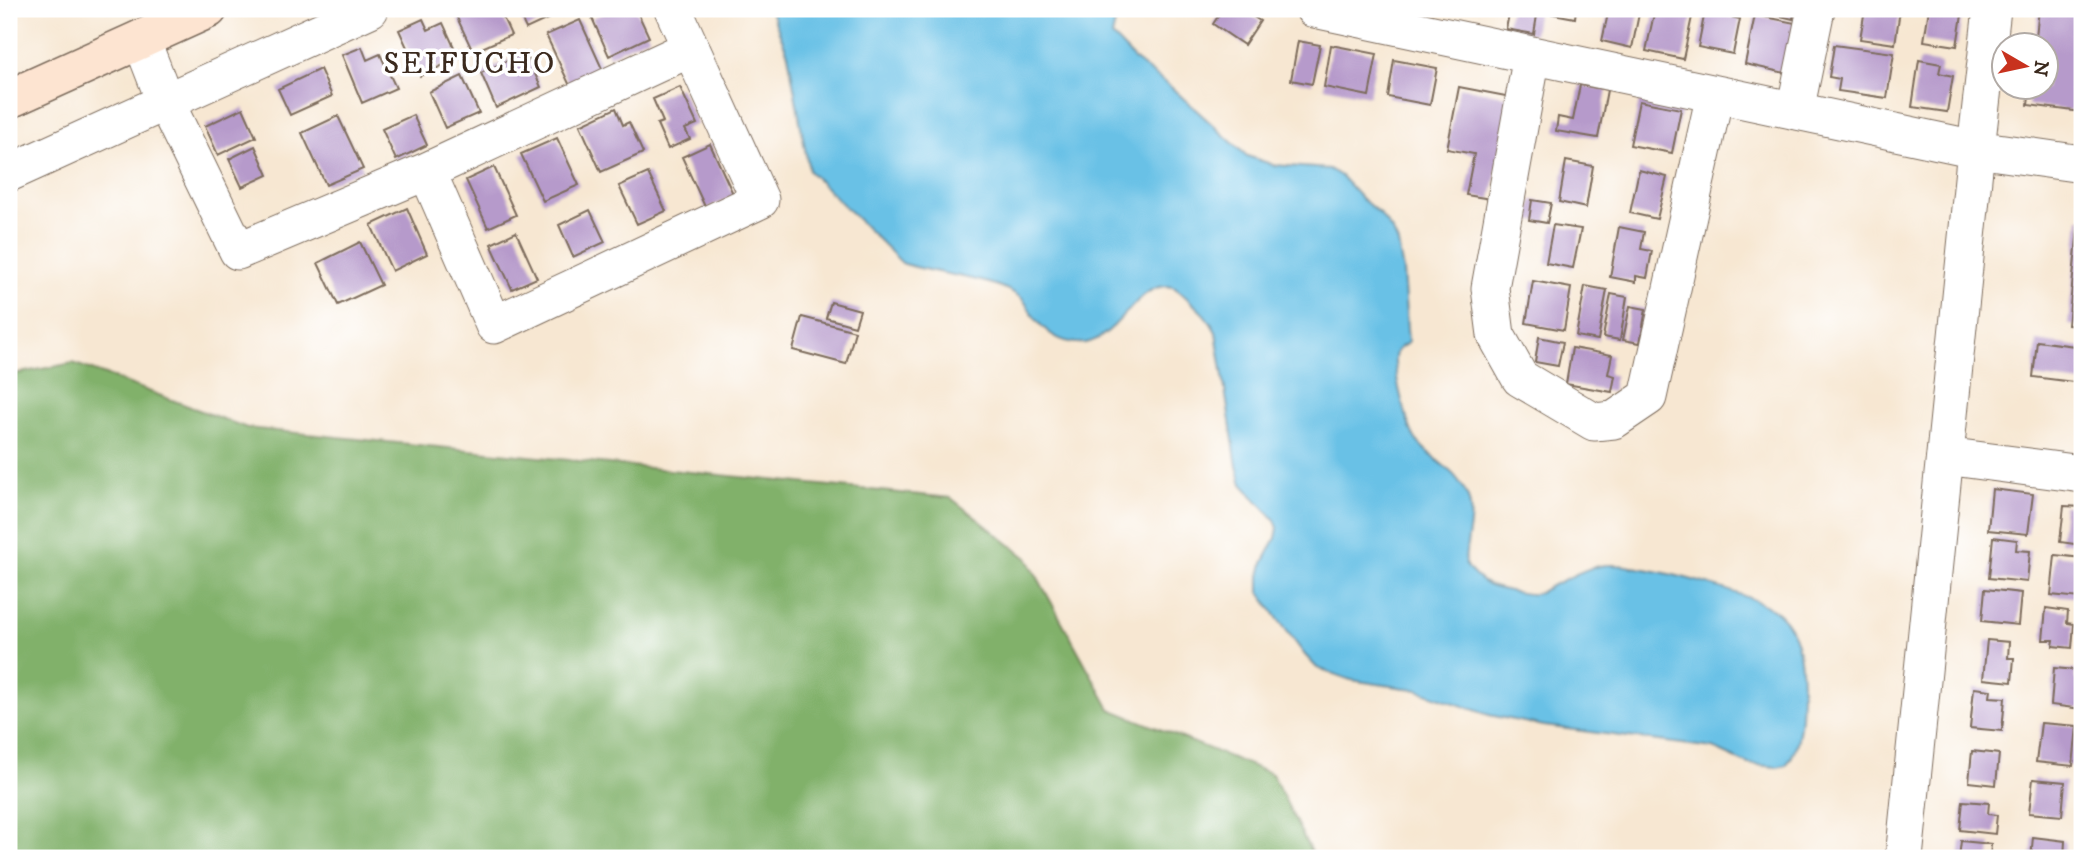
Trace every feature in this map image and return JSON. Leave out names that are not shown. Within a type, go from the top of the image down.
[{"type":"street","points":[[9,99],[208,9]]},
{"type":"street","points":[[9,173],[370,9]]},
{"type":"street","points":[[427,171],[494,325],[760,200],[673,9]]},
{"type":"street","points":[[1314,9],[1976,149],[2082,164]]},
{"type":"street","points":[[1796,111],[1816,9]]},
{"type":"street","points":[[1904,858],[1992,9]]},
{"type":"street","points":[[141,39],[165,101],[238,251],[427,171],[691,48]]},
{"type":"street","points":[[1532,55],[1490,288],[1496,335],[1520,378],[1594,422],[1614,420],[1648,397],[1715,94]]},
{"type":"street","points":[[1945,456],[2082,474]]},
{"type":"green space","points":[[73,363],[247,428],[951,498],[1027,558],[1110,709],[1272,774],[1314,858],[9,858],[9,375]]},
{"type":"water","points":[[770,9],[1118,9],[1112,36],[1136,61],[1172,88],[1247,156],[1274,165],[1329,169],[1341,176],[1380,214],[1393,232],[1398,243],[1403,271],[1408,343],[1397,351],[1395,360],[1401,398],[1417,441],[1457,478],[1467,495],[1470,520],[1465,564],[1470,570],[1492,587],[1535,594],[1593,567],[1625,566],[1698,581],[1767,606],[1780,615],[1791,630],[1801,665],[1800,726],[1795,748],[1786,765],[1777,767],[1748,764],[1713,748],[1544,726],[1489,715],[1418,690],[1351,680],[1317,668],[1260,592],[1263,563],[1276,538],[1278,528],[1275,520],[1242,484],[1216,332],[1207,318],[1176,289],[1160,287],[1149,291],[1097,339],[1085,343],[1069,342],[1048,332],[1022,299],[1009,290],[902,263],[809,171],[788,54]]},
{"type":"building","points":[[453,9],[499,9],[511,35],[473,52]]},
{"type":"building","points":[[517,9],[569,9],[526,29]]},
{"type":"building","points":[[613,9],[636,9],[649,37],[609,56],[592,18]]},
{"type":"building","points":[[1223,9],[1241,9],[1260,21],[1244,45],[1213,24]]},
{"type":"building","points":[[1510,9],[1538,9],[1534,34],[1506,29]]},
{"type":"building","points":[[1549,9],[1576,9],[1575,18],[1548,13]]},
{"type":"building","points":[[1609,9],[1640,9],[1632,48],[1602,41]]},
{"type":"building","points":[[1655,9],[1693,12],[1683,59],[1646,51]]},
{"type":"building","points":[[1752,9],[1795,9],[1793,19]]},
{"type":"building","points":[[1865,9],[1900,10],[1895,44],[1860,39]]},
{"type":"building","points":[[1929,9],[1963,9],[1957,46],[1924,41]]},
{"type":"building","points":[[2039,9],[2082,9],[2082,112],[2028,105],[2028,102],[2060,102],[2060,32],[2037,32]]},
{"type":"building","points":[[1705,11],[1740,19],[1733,54],[1698,47]]},
{"type":"building","points":[[1755,15],[1795,23],[1785,73],[1745,64]]},
{"type":"building","points":[[423,19],[428,30],[443,23],[459,58],[420,76],[399,30]]},
{"type":"building","points":[[580,20],[604,73],[571,88],[546,35]]},
{"type":"building","points":[[1298,41],[1320,45],[1312,84],[1291,80]]},
{"type":"building","points":[[1331,45],[1377,54],[1369,96],[1324,87]]},
{"type":"building","points":[[1834,45],[1894,53],[1887,98],[1838,91],[1840,79],[1829,77]]},
{"type":"building","points":[[362,47],[367,60],[380,54],[396,88],[362,103],[342,55]]},
{"type":"building","points":[[525,52],[541,87],[496,108],[481,73]]},
{"type":"building","points":[[1394,60],[1437,68],[1430,105],[1388,97]]},
{"type":"building","points":[[1919,60],[1941,64],[1939,73],[1953,76],[1947,112],[1912,107]]},
{"type":"building","points":[[320,69],[332,96],[290,115],[278,89]]},
{"type":"building","points":[[462,76],[479,113],[445,128],[429,92]]},
{"type":"building","points":[[1580,85],[1607,90],[1598,138],[1556,131],[1558,117],[1573,120]]},
{"type":"building","points":[[680,87],[697,124],[685,129],[690,139],[668,149],[657,124],[663,122],[653,99]]},
{"type":"building","points":[[1459,87],[1511,97],[1491,199],[1466,195],[1474,154],[1447,149]]},
{"type":"building","points":[[1639,101],[1681,109],[1672,153],[1630,145]]},
{"type":"building","points":[[243,108],[256,137],[218,155],[205,126]]},
{"type":"building","points":[[616,108],[623,125],[629,122],[643,153],[601,172],[580,125]]},
{"type":"building","points":[[413,115],[427,145],[396,160],[382,129]]},
{"type":"building","points":[[338,116],[363,169],[326,185],[302,133]]},
{"type":"building","points":[[557,138],[579,185],[543,201],[521,154]]},
{"type":"building","points":[[710,144],[734,196],[706,209],[682,157]]},
{"type":"building","points":[[255,146],[268,175],[242,187],[229,159]]},
{"type":"building","points":[[1566,161],[1593,166],[1586,208],[1559,202]]},
{"type":"building","points":[[494,167],[516,215],[488,228],[466,180]]},
{"type":"building","points":[[1639,170],[1667,177],[1657,219],[1630,213]]},
{"type":"building","points":[[648,173],[666,211],[637,224],[619,186]]},
{"type":"building","points":[[1532,200],[1551,203],[1547,223],[1529,220]]},
{"type":"building","points":[[407,208],[427,254],[392,271],[371,225]]},
{"type":"building","points":[[590,210],[605,242],[573,257],[559,225]]},
{"type":"building","points":[[2079,219],[2082,219],[2082,326],[2068,325]]},
{"type":"building","points":[[1553,225],[1581,229],[1573,268],[1546,263]]},
{"type":"building","points":[[1619,227],[1644,232],[1641,249],[1652,251],[1647,278],[1636,276],[1636,282],[1610,277]]},
{"type":"building","points":[[516,232],[537,278],[512,289],[491,244]]},
{"type":"building","points":[[360,242],[381,285],[338,305],[318,263]]},
{"type":"building","points":[[1533,281],[1571,288],[1564,330],[1526,323]]},
{"type":"building","points":[[1585,286],[1607,290],[1598,340],[1576,336]]},
{"type":"building","points":[[1611,294],[1627,297],[1620,340],[1603,337]]},
{"type":"building","points":[[831,302],[860,310],[855,326],[826,318]]},
{"type":"building","points":[[1630,306],[1646,309],[1640,343],[1623,340]]},
{"type":"building","points":[[802,317],[855,331],[846,364],[793,350]]},
{"type":"building","points":[[1539,337],[1563,342],[1558,366],[1535,362]]},
{"type":"building","points":[[2037,341],[2082,347],[2082,383],[2033,377]]},
{"type":"building","points":[[1572,348],[1612,355],[1608,374],[1615,376],[1612,392],[1566,384]]},
{"type":"building","points":[[1992,489],[2033,494],[2028,534],[1988,530]]},
{"type":"building","points":[[2064,506],[2082,507],[2082,545],[2060,542]]},
{"type":"building","points":[[1993,537],[2017,540],[2016,550],[2030,551],[2027,582],[1989,578]]},
{"type":"building","points":[[2055,555],[2082,558],[2080,598],[2051,595]]},
{"type":"building","points":[[1985,589],[2021,593],[2018,625],[1982,621]]},
{"type":"building","points":[[2046,608],[2068,611],[2067,623],[2074,624],[2072,648],[2053,646],[2054,640],[2043,640]]},
{"type":"building","points":[[1987,640],[2009,642],[2008,658],[2014,658],[2012,682],[1983,679]]},
{"type":"building","points":[[2054,668],[2076,670],[2075,679],[2082,680],[2082,709],[2051,705]]},
{"type":"building","points":[[1974,688],[1991,690],[1990,697],[2005,698],[2002,731],[1970,728]]},
{"type":"building","points":[[2041,723],[2077,726],[2073,766],[2036,762]]},
{"type":"building","points":[[1972,751],[1999,754],[1996,785],[1969,782]]},
{"type":"building","points":[[2033,779],[2065,782],[2062,816],[2029,813]]},
{"type":"building","points":[[1963,801],[1989,803],[1988,814],[1997,815],[1995,834],[1960,830]]},
{"type":"building","points":[[2033,837],[2065,841],[2064,858],[2031,858]]},
{"type":"building","points":[[1961,841],[1991,844],[1990,858],[1959,858]]},
{"type":"district","name":"SEIFUCHO","points":[[470,64]]}]
